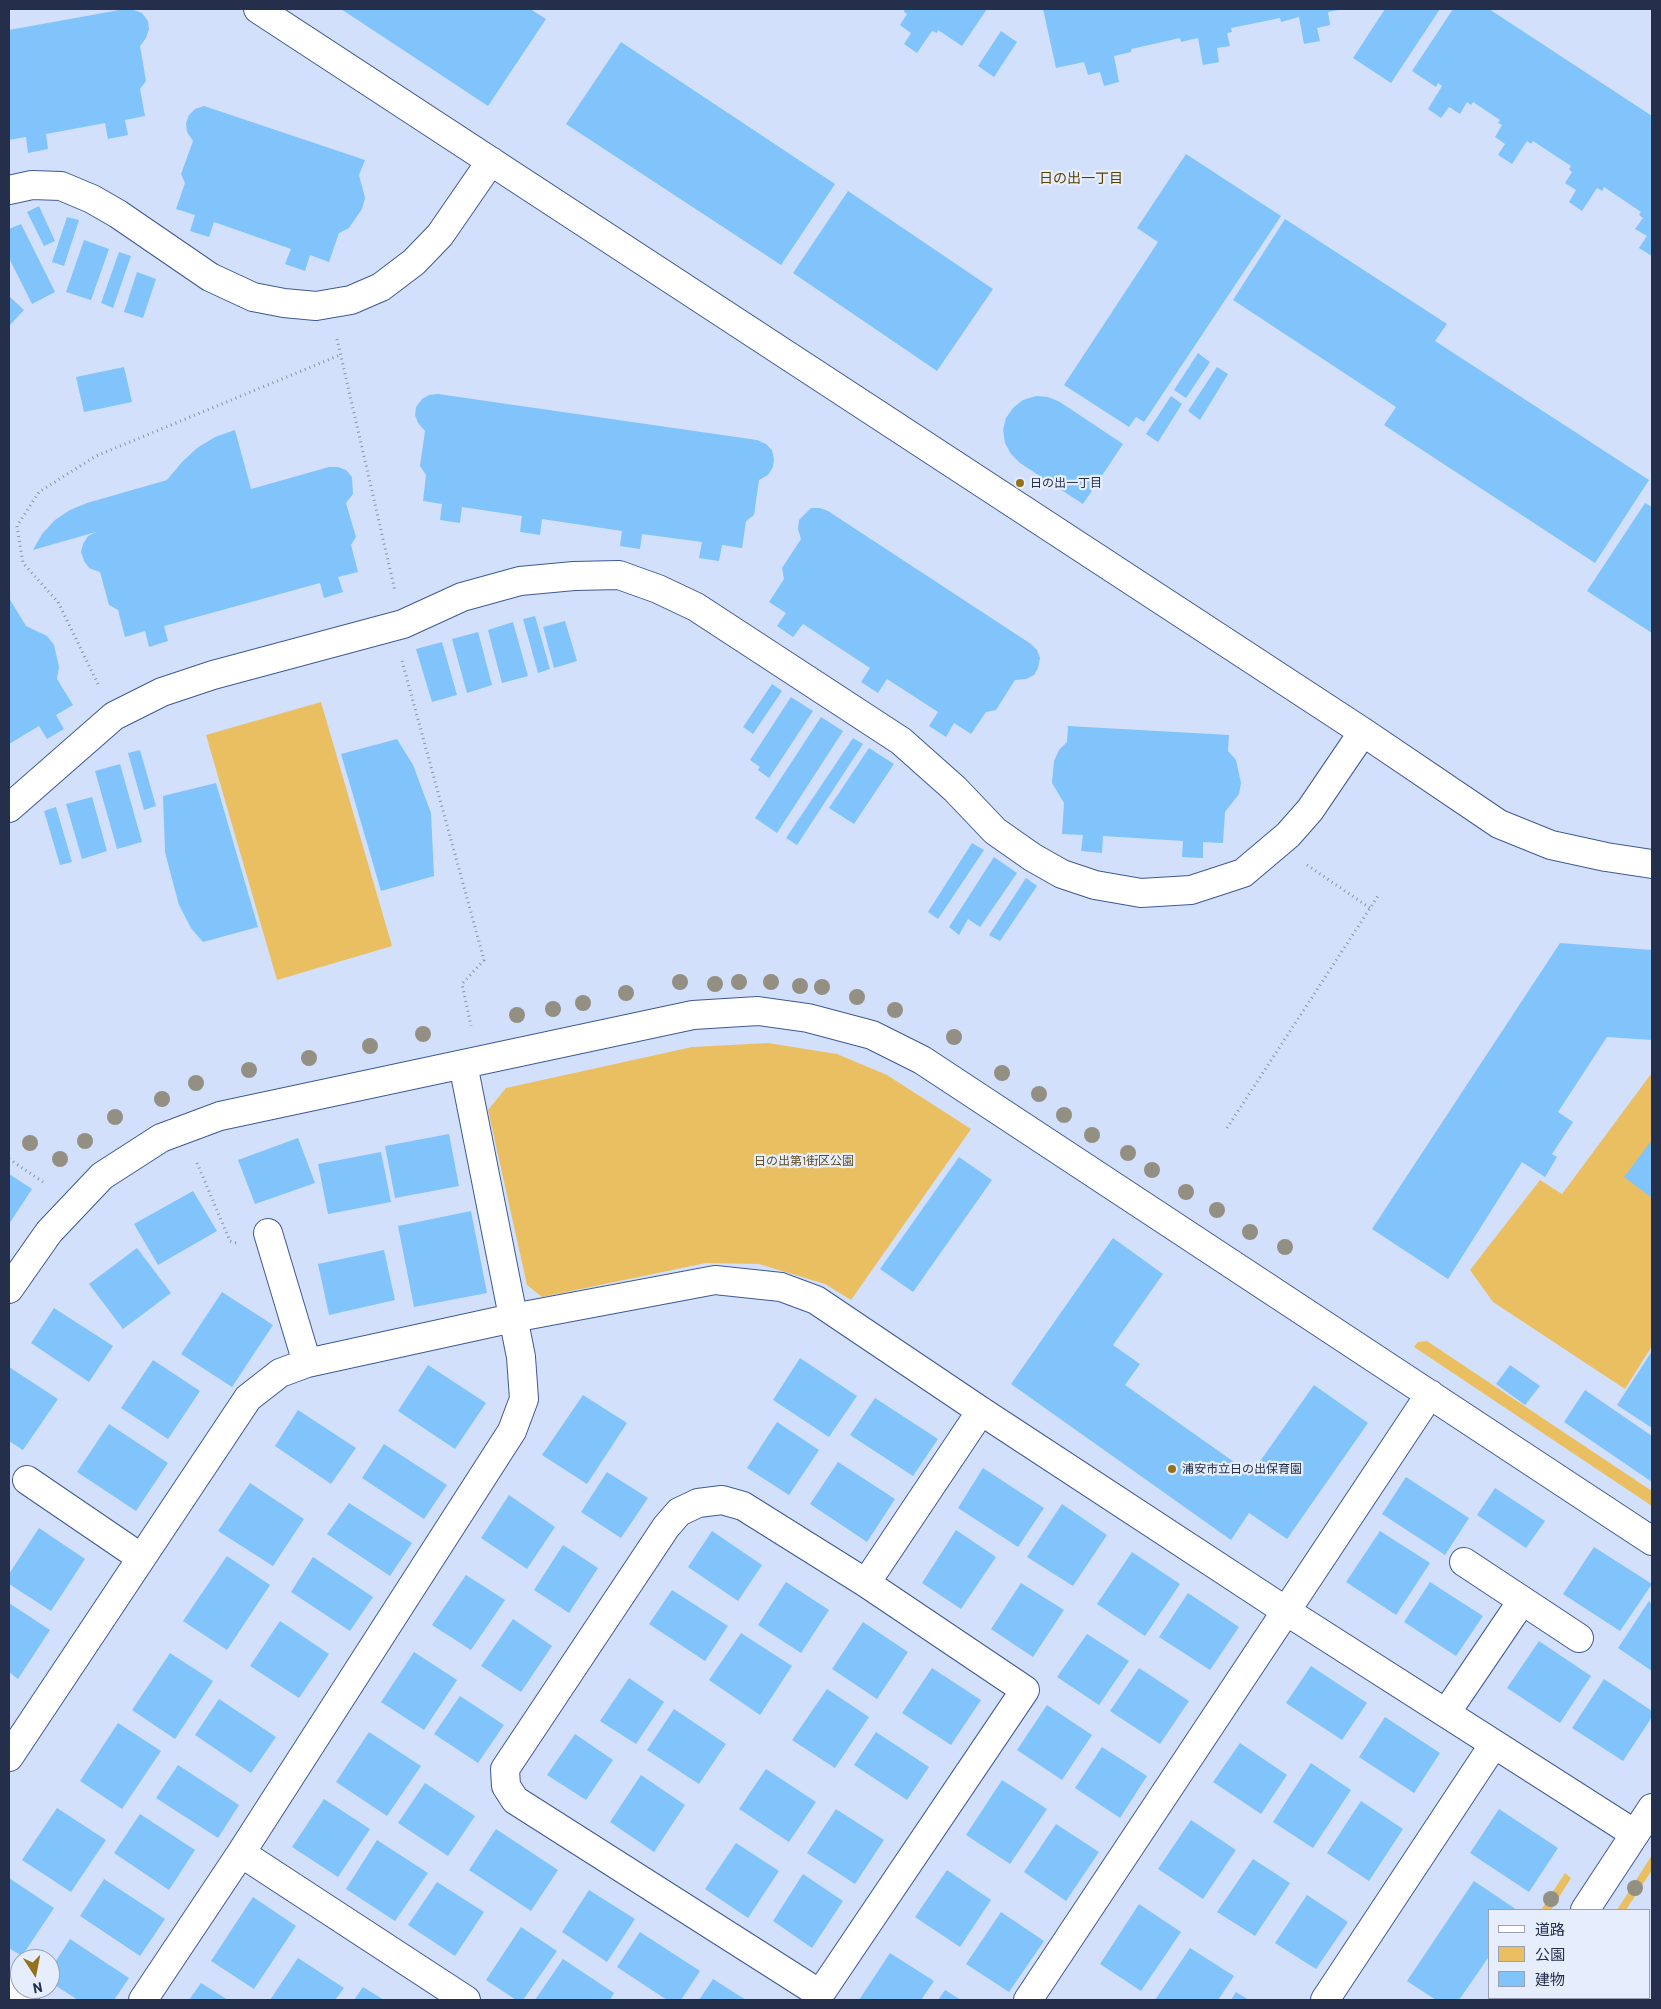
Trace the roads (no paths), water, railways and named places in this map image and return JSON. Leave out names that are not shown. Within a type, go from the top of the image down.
[{"type":"street","points":[[258,9],[1363,732],[1499,824],[1551,845],[1606,858],[1652,864]]},
{"type":"street","points":[[9,190],[32,185],[62,186],[92,199],[118,214],[210,277],[254,297],[284,303],[316,306],[351,300],[381,287],[414,262],[440,235],[491,161]]},
{"type":"street","points":[[9,808],[114,716],[162,692],[213,675],[398,625],[462,597],[520,580],[574,576],[619,576],[658,589],[696,607],[901,741],[955,789],[995,830],[1032,857],[1062,874],[1095,885],[1141,893],[1192,890],[1243,873],[1278,844],[1310,810],[1363,732]]},
{"type":"street","points":[[9,1289],[49,1232],[102,1176],[161,1138],[220,1116],[702,1015],[758,1011],[808,1018],[872,1036],[930,1065],[1652,1541]]},
{"type":"street","points":[[143,2000],[241,1853],[512,1431],[524,1399],[521,1357],[471,1062]]},
{"type":"street","points":[[268,1233],[307,1363]]},
{"type":"street","points":[[9,1758],[140,1557],[248,1398],[280,1373],[307,1363],[513,1318],[715,1280],[781,1286],[816,1300],[981,1411],[1286,1610],[1635,1834]]},
{"type":"street","points":[[1028,2000],[1430,1394]]},
{"type":"street","points":[[866,1583],[981,1411]]},
{"type":"street","points":[[27,1480],[140,1557]]},
{"type":"street","points":[[722,1500],[744,1506],[866,1583],[1025,1690],[818,1997],[515,1800],[506,1786],[505,1769],[666,1528],[679,1512],[698,1503],[722,1500]]},
{"type":"street","points":[[1464,1562],[1579,1638]]},
{"type":"street","points":[[1446,1713],[1522,1600]]},
{"type":"street","points":[[1325,2000],[1494,1744]]},
{"type":"street","points":[[1586,1909],[1652,1808]]},
{"type":"street","points":[[241,1853],[466,2000]]},
{"type":"street","points":[[9,1989],[25,2000]]},
{"type":"place","name":"日の出一丁目","points":[[1020,483]]},
{"type":"place","name":"浦安市立日の出保育園","points":[[1172,1469]]},
{"type":"district","name":"日の出一丁目","points":[[1081,178]]},
{"type":"park label","name":"日の出第1街区公園","points":[[804,1161]]}]
